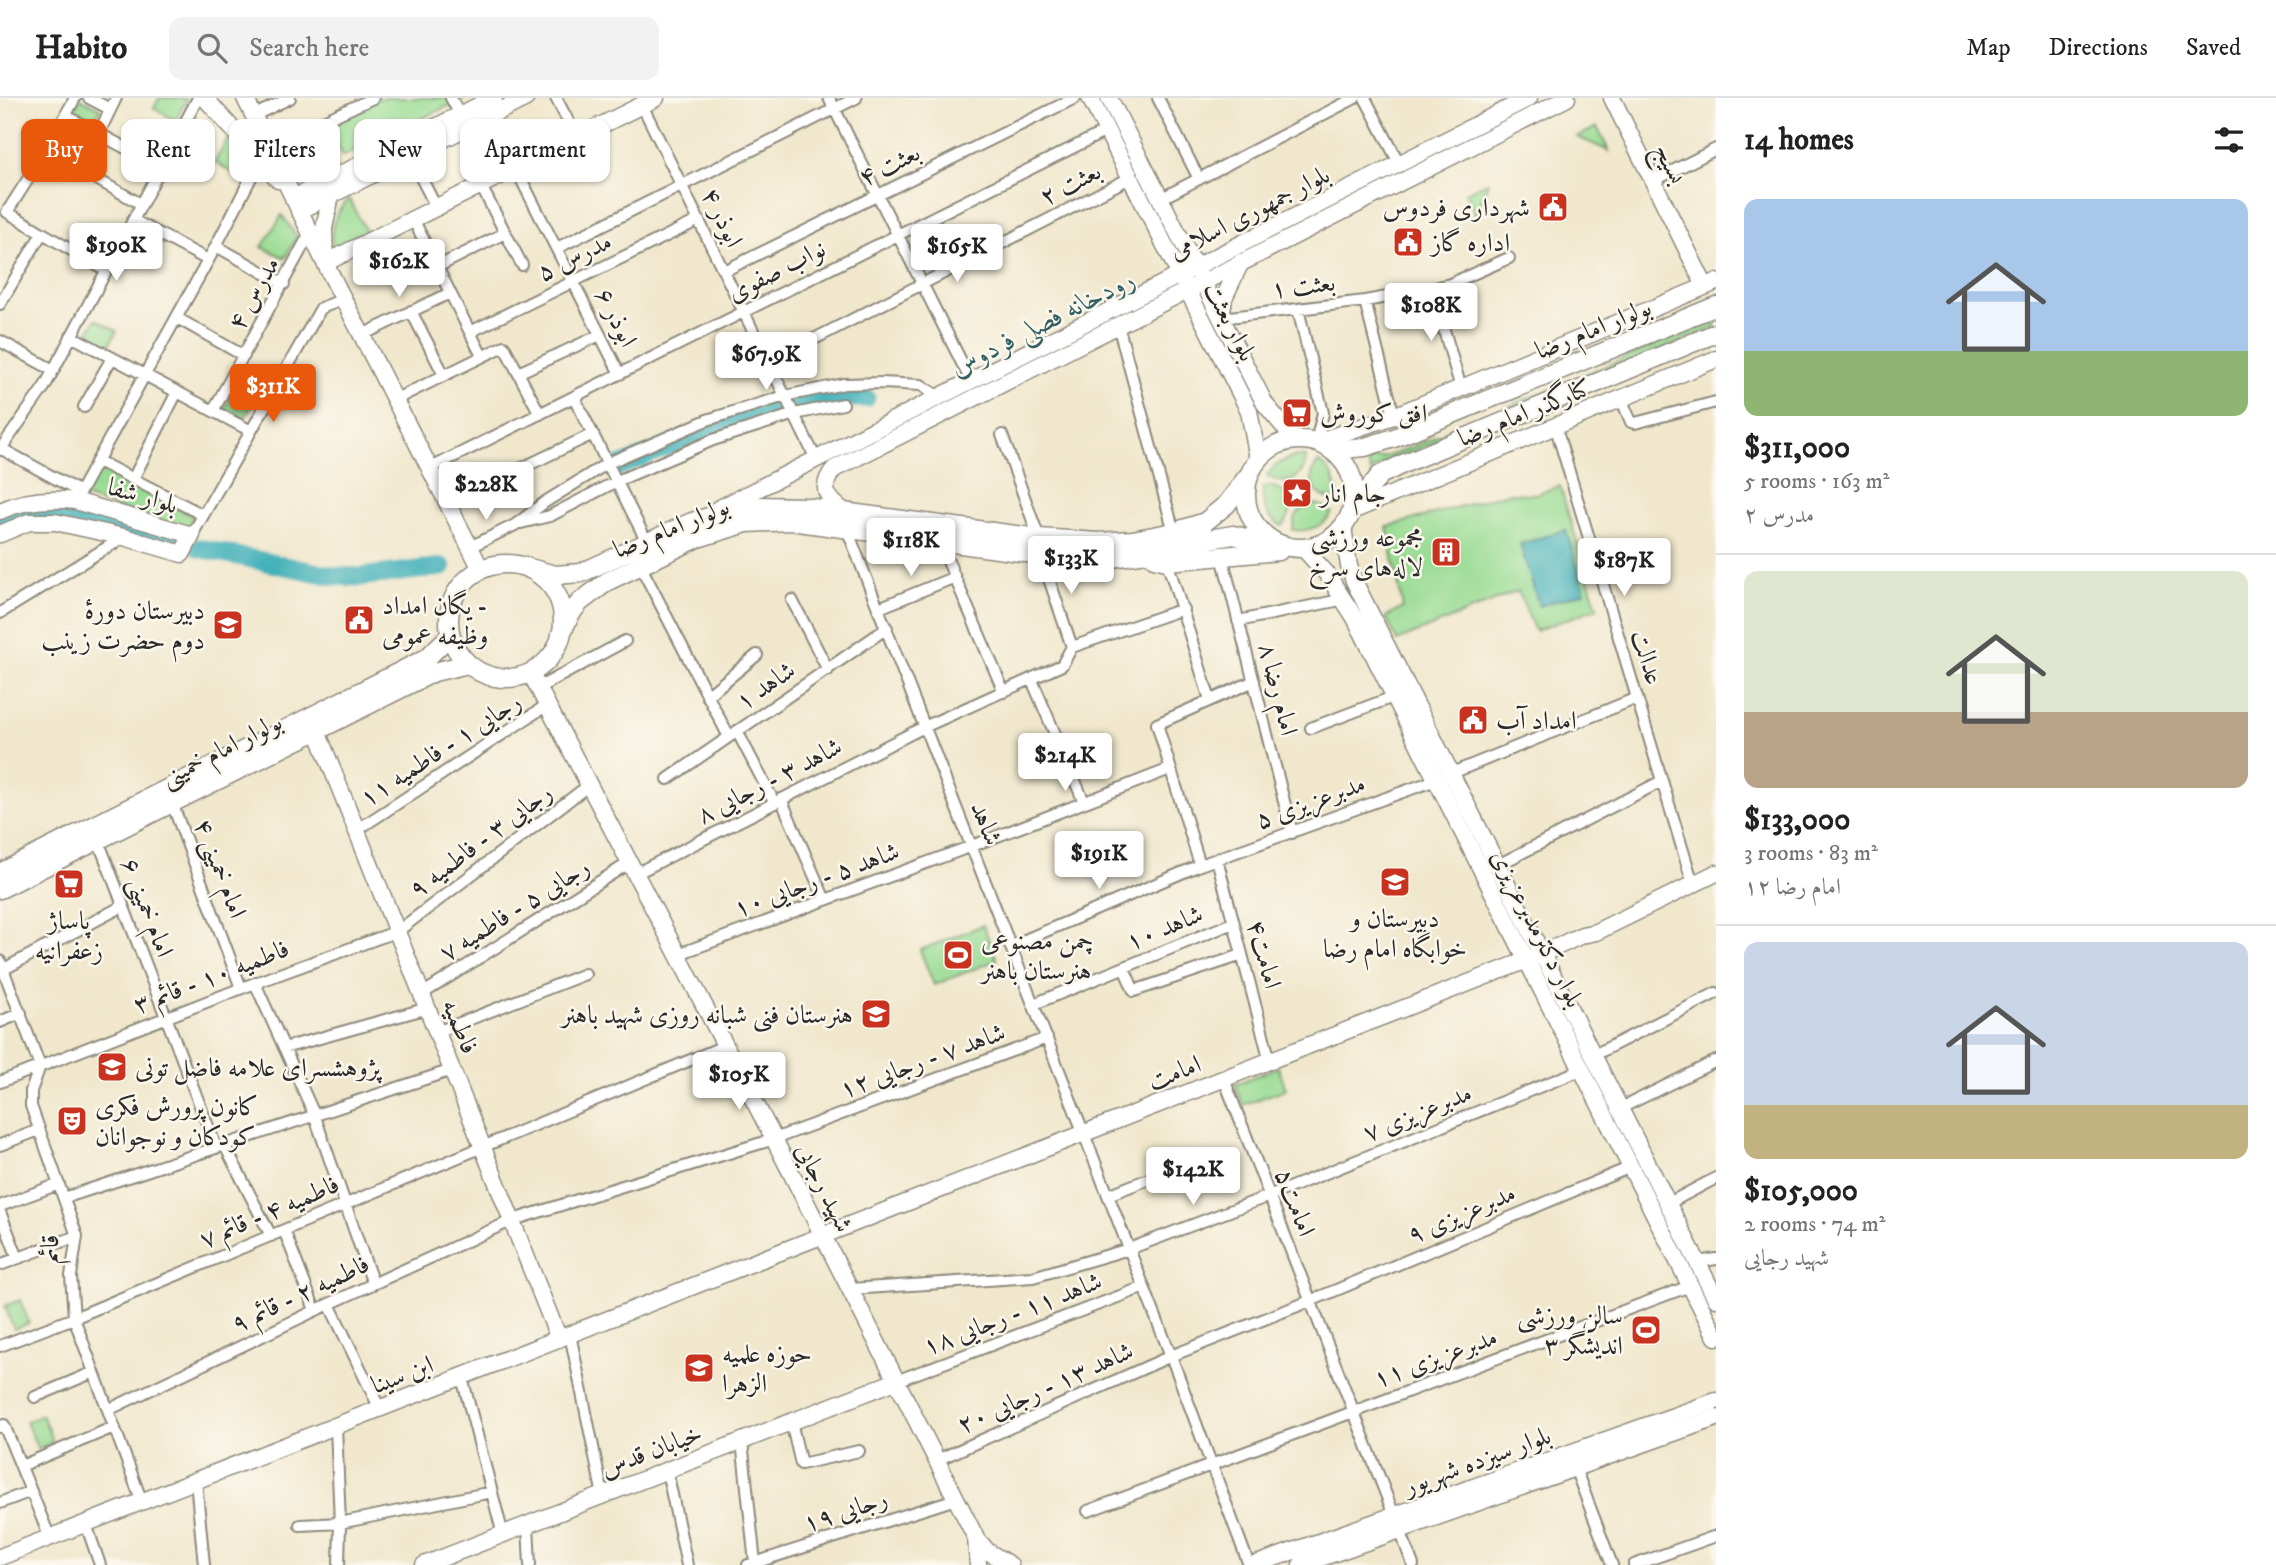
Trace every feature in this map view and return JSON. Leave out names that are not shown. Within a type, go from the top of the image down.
[{"type":"main road","points":[[205,98],[229,125]]},
{"type":"main road","points":[[219,98],[236,119]]},
{"type":"main road","points":[[244,98],[254,119]]},
{"type":"main road","points":[[296,205],[494,98]]},
{"type":"main road","points":[[446,138],[526,98]]},
{"type":"main road","name":"بلوار بعثت","points":[[1090,98],[1249,411],[1258,459]]},
{"type":"main road","name":"بلوار بعثت","points":[[1109,98],[1265,404],[1295,440]]},
{"type":"main road","name":"بلوار جمهوری اسلامی","points":[[846,521],[829,500],[826,489],[827,478],[834,469],[943,405],[971,380],[1529,98]]},
{"type":"main road","name":"بلوار جمهوری اسلامی","points":[[692,522],[816,459],[943,405],[1118,325],[1567,98]]},
{"type":"main road","name":"بسیج","points":[[1612,98],[1653,181],[1711,284]]},
{"type":"main road","points":[[610,121],[649,101]]},
{"type":"main road","points":[[296,205],[331,195],[347,179],[354,176]]},
{"type":"main road","points":[[278,182],[296,205]]},
{"type":"main road","points":[[285,182],[481,569]]},
{"type":"main road","points":[[325,263],[489,182]]},
{"type":"main road","points":[[325,263],[324,229],[331,195]]},
{"type":"main road","points":[[1221,318],[1224,298],[1241,262]]},
{"type":"main road","name":"کنارگذر امام رضا","points":[[1324,446],[1711,284]]},
{"type":"main road","name":"بولوار امام رضا","points":[[1324,446],[1365,447],[1394,438],[1716,306]]},
{"type":"main road","name":"بولوار امام رضا","points":[[1348,519],[1380,475],[1716,333]]},
{"type":"main road","name":"کنارگذر امام رضا","points":[[1348,519],[1555,425],[1716,359]]},
{"type":"main road","points":[[1140,555],[1167,561],[1222,556],[1295,548],[1319,545],[1333,538],[1348,519],[1354,494],[1352,477],[1344,462],[1324,446],[1295,440],[1269,449],[1258,459],[1247,477],[1245,494],[1247,511],[1255,526],[1267,538],[1295,548]]},
{"type":"main road","name":"بولوار امام رضا","points":[[1040,547],[1133,540],[1174,532],[1205,522],[1227,504],[1247,477]]},
{"type":"main road","name":"بلوار شفا","points":[[0,511],[32,501],[77,497],[192,535],[182,554],[124,537],[55,522],[29,522],[0,534]]},
{"type":"main road","name":"بولوار امام رضا","points":[[526,567],[567,576],[600,566],[692,522],[731,510],[757,506],[805,507],[846,521]]},
{"type":"main road","name":"بلوار دکترمدبرعزیزی","points":[[1348,519],[1349,566],[1354,581],[1527,961],[1716,1337]]},
{"type":"main road","name":"بولوار امام رضا","points":[[561,634],[571,613],[591,592],[698,538],[747,523],[846,521],[1040,547],[1106,559],[1140,555],[1233,535],[1295,548]]},
{"type":"main road","name":"بلوار دکترمدبرعزیزی","points":[[1295,548],[1327,573],[1345,599],[1393,697],[1498,865],[1715,1292]]},
{"type":"main road","points":[[511,564],[526,567],[540,575],[552,587],[560,602],[563,618],[555,650],[544,663],[530,672],[514,677],[497,677],[482,673],[468,664],[457,651],[450,635],[449,615],[454,596],[465,580],[481,569],[511,564]]},
{"type":"main road","name":"بولوار امام خمینی","points":[[0,873],[427,658],[450,635]]},
{"type":"main road","name":"بولوار امام خمینی","points":[[0,889],[434,672],[468,664]]},
{"type":"main road","name":"شهید رجایی","points":[[530,672],[774,1139],[976,1538],[988,1551],[1010,1565]]},
{"type":"main road","name":"فاطمیه","points":[[317,731],[482,1147],[565,1337]]},
{"type":"main road","points":[[1693,884],[1716,873]]},
{"type":"main road","name":"امامت","points":[[822,1236],[1527,961],[1546,959],[1586,944],[1596,932],[1693,884]]},
{"type":"main road","points":[[1653,1211],[1669,1203]]},
{"type":"main road","name":"ابن سینا","points":[[0,1557],[822,1236]]},
{"type":"main road","name":"خیابان قدس","points":[[432,1563],[896,1381]]},
{"type":"main road","name":"بلوار سیزده شهریور","points":[[1301,1565],[1397,1523],[1716,1401]]},
{"type":"main road","name":"بلوار سیزده شهریور","points":[[1254,1565],[1576,1468],[1716,1418]]},
{"type":"main road","points":[[976,1538],[978,1565]]},
{"type":"street","points":[[64,119],[75,98]]},
{"type":"street","points":[[89,98],[110,109]]},
{"type":"street","points":[[105,119],[116,98]]},
{"type":"street","points":[[187,119],[198,98]]},
{"type":"street","points":[[253,116],[290,98]]},
{"type":"street","points":[[328,119],[373,98]]},
{"type":"street","points":[[451,98],[460,115]]},
{"type":"street","points":[[556,98],[567,119]]},
{"type":"street","points":[[829,98],[971,380]]},
{"type":"street","points":[[557,248],[856,98]]},
{"type":"street","name":"بعثت ۴","points":[[724,271],[1075,98]]},
{"type":"street","points":[[1158,98],[1199,178]]},
{"type":"street","points":[[1160,200],[1355,98]]},
{"type":"street","points":[[1365,98],[1399,163]]},
{"type":"street","name":"ابوذر ۴","points":[[649,101],[682,186],[816,459]]},
{"type":"street","points":[[66,116],[72,119]]},
{"type":"street","name":"نواب صفوی","points":[[429,469],[1106,131]]},
{"type":"street","points":[[1653,181],[1716,149]]},
{"type":"street","name":"بعثت ۲","points":[[769,362],[1130,178]]},
{"type":"street","points":[[24,182],[5,209],[105,270]]},
{"type":"street","points":[[102,182],[141,204]]},
{"type":"street","points":[[153,182],[53,370],[1,449],[77,497],[177,318],[249,182]]},
{"type":"street","points":[[423,182],[436,207]]},
{"type":"street","name":"ابوذر ۶","points":[[523,182],[620,374]]},
{"type":"street","points":[[481,186],[522,265]]},
{"type":"street","points":[[413,219],[482,356]]},
{"type":"street","points":[[133,220],[208,260]]},
{"type":"street","name":"مدرس ۵","points":[[470,332],[699,220]]},
{"type":"street","points":[[0,304],[4,286],[42,233]]},
{"type":"street","name":"مدرس ۴","points":[[213,411],[310,233]]},
{"type":"street","points":[[438,267],[505,233]]},
{"type":"street","points":[[216,246],[284,284]]},
{"type":"street","name":"بعثت ۱","points":[[1221,318],[1365,301],[1432,289],[1509,258]]},
{"type":"street","points":[[1432,289],[1461,388]]},
{"type":"street","points":[[362,335],[450,293]]},
{"type":"street","points":[[192,535],[321,308],[344,299]]},
{"type":"street","points":[[1365,301],[1394,416]]},
{"type":"street","points":[[1298,309],[1323,413],[1324,446]]},
{"type":"street","points":[[411,311],[444,375]]},
{"type":"street","points":[[177,318],[244,356]]},
{"type":"street","points":[[1118,325],[1174,532]]},
{"type":"street","points":[[518,373],[600,335]]},
{"type":"street","points":[[71,336],[251,431]]},
{"type":"street","points":[[0,341],[53,370]]},
{"type":"street","points":[[394,400],[504,346],[540,414]]},
{"type":"street","points":[[84,407],[112,358]]},
{"type":"street","points":[[470,547],[515,525],[545,502],[608,463],[707,420],[785,396],[844,384],[921,385],[943,405]]},
{"type":"street","points":[[133,479],[177,392]]},
{"type":"street","points":[[574,397],[647,542]]},
{"type":"street","points":[[1622,398],[1631,422],[1635,423],[1716,402]]},
{"type":"street","points":[[515,525],[550,516],[617,481],[713,440],[795,415],[843,404]]},
{"type":"street","name":"عدالت","points":[[1555,425],[1693,884]]},
{"type":"street","points":[[447,504],[593,434]]},
{"type":"street","points":[[1002,435],[1072,647],[1183,609]]},
{"type":"street","points":[[97,461],[203,515]]},
{"type":"street","name":"شاهد","points":[[846,521],[1171,1356],[1249,1565]]},
{"type":"street","points":[[0,613],[124,537]]},
{"type":"street","points":[[944,552],[1004,692]]},
{"type":"street","name":"امام رضا ۸","points":[[1222,556],[1292,833]]},
{"type":"street","points":[[1167,561],[1210,700]]},
{"type":"street","points":[[640,565],[707,696],[778,800],[825,900]]},
{"type":"street","points":[[879,608],[955,577]]},
{"type":"street","points":[[1238,621],[1345,599]]},
{"type":"street","points":[[792,600],[828,670]]},
{"type":"street","name":"شاهد ۱","points":[[668,779],[887,628]]},
{"type":"street","points":[[538,688],[625,641]]},
{"type":"street","name":"شاهد ۳ - رجایی ۸","points":[[632,868],[778,800],[924,727],[1062,665],[1072,647]]},
{"type":"street","points":[[707,696],[757,655]]},
{"type":"street","points":[[1032,680],[1084,802]]},
{"type":"street","points":[[1200,865],[1157,724],[1254,681]]},
{"type":"street","points":[[1311,728],[1393,697]]},
{"type":"street","name":"مدبرعزیزی ۵","points":[[1011,946],[1200,865],[1444,777],[1637,698]]},
{"type":"street","name":"رجایی ۱ - فاطمیه ۱۱","points":[[357,830],[547,705]]},
{"type":"street","name":"شاهد ۵ - رجایی ۱۰","points":[[676,954],[972,846],[1170,769]]},
{"type":"street","points":[[1498,865],[1662,780]]},
{"type":"street","name":"رجایی ۳ - فاطمیه ۹","points":[[398,931],[589,785]]},
{"type":"street","name":"امام خمینی ۴","points":[[172,803],[242,988]]},
{"type":"street","name":"امام خمینی ۶","points":[[98,840],[166,1017],[220,1146],[271,1236]]},
{"type":"street","name":"امامت۴","points":[[1217,859],[1270,1061]]},
{"type":"street","name":"رجایی ۵ - فاطمیه ۷","points":[[284,1048],[425,1001],[632,868]]},
{"type":"street","points":[[40,1066],[2,965],[123,906]]},
{"type":"street","name":"شاهد ۱۰","points":[[1034,1004],[1233,923]]},
{"type":"street","name":"فاطمیه ۱۰ - قائم ۳","points":[[0,1082],[255,983],[398,931]]},
{"type":"street","points":[[1124,968],[1134,991],[1242,955]]},
{"type":"street","points":[[437,1032],[585,974]]},
{"type":"street","points":[[255,983],[314,1114],[373,1284]]},
{"type":"street","points":[[1594,1055],[1716,993]]},
{"type":"street","points":[[0,1022],[21,1013]]},
{"type":"street","name":"شاهد ۷ - رجایی ۱۲","points":[[513,1220],[774,1139],[1047,1038]]},
{"type":"street","name":"فاطمیه ۴ - قائم ۷","points":[[0,1346],[75,1318],[724,1046]]},
{"type":"street","points":[[1621,1108],[1716,1061]]},
{"type":"street","name":"قائم","points":[[40,1066],[31,1091],[31,1105],[77,1236],[71,1276],[75,1318],[142,1502]]},
{"type":"street","points":[[64,1198],[452,1070]]},
{"type":"street","name":"مدبرعزیزی ۷","points":[[850,1290],[1033,1277],[1129,1249],[1269,1196],[1581,1070]]},
{"type":"street","name":"امامت۵","points":[[1224,1079],[1413,1565]]},
{"type":"street","points":[[0,1145],[39,1130]]},
{"type":"street","points":[[1108,1195],[1182,1166]]},
{"type":"street","name":"مدبرعزیزی ۹","points":[[1171,1356],[1631,1167]]},
{"type":"street","points":[[1669,1203],[1716,1178]]},
{"type":"street","points":[[0,1206],[59,1184]]},
{"type":"street","points":[[0,1212],[18,1258]]},
{"type":"street","name":"فاطمیه ۲ - قائم ۹","points":[[108,1410],[315,1310],[513,1220]]},
{"type":"street","points":[[284,1230],[315,1310]]},
{"type":"street","points":[[0,1265],[77,1236]]},
{"type":"street","points":[[1698,1262],[1716,1259]]},
{"type":"street","name":"مدبرعزیزی ۱۱","points":[[1088,1511],[1690,1286]]},
{"type":"street","name":"شاهد ۱۱ - رجایی ۱۸","points":[[896,1381],[1144,1287]]},
{"type":"street","points":[[329,1304],[380,1409]]},
{"type":"street","points":[[565,1337],[603,1496]]},
{"type":"street","name":"شاهد ۱۳ - رجایی ۲۰","points":[[937,1460],[1171,1356]]},
{"type":"street","points":[[35,1396],[94,1372]]},
{"type":"street","points":[[462,1377],[503,1535]]},
{"type":"street","points":[[790,1422],[801,1464],[859,1451]]},
{"type":"street","points":[[2,1426],[50,1538]]},
{"type":"street","points":[[336,1426],[339,1565]]},
{"type":"street","points":[[21,1466],[114,1427]]},
{"type":"street","points":[[742,1441],[752,1564]]},
{"type":"street","points":[[1576,1468],[1612,1565]]},
{"type":"street","points":[[667,1471],[687,1565]]},
{"type":"street","points":[[196,1481],[204,1565]]},
{"type":"street","points":[[0,1503],[31,1491]]},
{"type":"street","points":[[300,1524],[340,1523],[492,1492]]},
{"type":"street","name":"رجایی ۱۹","points":[[752,1564],[956,1499]]},
{"type":"street","points":[[86,1524],[100,1565]]},
{"type":"street","points":[[528,1525],[530,1565]]},
{"type":"street","points":[[1634,1565],[1716,1536]]},
{"type":"green space","points":[[80,98],[101,109],[95,119],[79,119],[71,114]]},
{"type":"green space","points":[[159,98],[187,100],[176,119],[154,108]]},
{"type":"green space","points":[[380,98],[465,98],[421,119],[354,119],[354,151],[343,156],[340,150],[340,119],[335,119]]},
{"type":"green space","points":[[1597,127],[1609,151],[1577,137]]},
{"type":"green space","points":[[228,138],[229,171],[215,162]]},
{"type":"green space","points":[[1488,182],[1477,216],[1465,193]]},
{"type":"green space","points":[[349,199],[368,235],[333,253],[334,223],[339,211]]},
{"type":"green space","points":[[282,215],[297,237],[285,258],[262,247]]},
{"type":"green space","points":[[141,230],[163,241],[152,262],[130,251]]},
{"type":"green space","points":[[96,319],[117,331],[107,348],[86,336]]},
{"type":"green space","points":[[1716,320],[1716,327],[1385,463],[1371,472],[1366,458],[1382,458],[1397,453]]},
{"type":"green space","points":[[235,391],[254,402],[244,420],[224,409]]},
{"type":"green space","points":[[1297,456],[1306,457],[1305,465],[1293,480],[1274,480],[1267,476],[1280,463]]},
{"type":"green space","points":[[1318,462],[1333,478],[1336,500],[1322,496],[1314,487],[1312,475]]},
{"type":"green space","points":[[98,467],[193,516],[186,530],[83,497]]},
{"type":"green space","points":[[1269,486],[1282,492],[1289,502],[1289,514],[1282,526],[1272,519],[1264,505],[1263,487]]},
{"type":"green space","points":[[1560,486],[1597,608],[1535,631],[1518,591],[1397,641],[1386,617],[1403,608],[1387,527],[1508,493],[1535,494]]},
{"type":"green space","points":[[1315,504],[1332,513],[1316,527],[1293,530],[1298,512]]},
{"type":"green space","name":"چمن مصنوعی هنرستان باهنر","points":[[983,925],[997,960],[934,985],[920,950]]},
{"type":"green space","points":[[1278,1067],[1286,1089],[1243,1105],[1235,1084]]},
{"type":"green space","points":[[20,1300],[29,1323],[14,1329],[5,1306]]},
{"type":"green space","points":[[42,1415],[53,1442],[38,1449],[26,1422]]},
{"type":"water","points":[[1566,530],[1585,592],[1539,606],[1520,544]]},
{"type":"waterway","name":"رودخانه فصلی فردوس","points":[[952,400],[1129,309]]},
{"type":"waterway","name":"رودخانه فصلی فردوس","points":[[799,403],[827,398],[866,398]]},
{"type":"waterway","name":"رودخانه فصلی فردوس","points":[[615,468],[709,430],[780,409]]},
{"type":"waterway","name":"رودخانه فصلی فردوس","points":[[0,524],[20,517],[64,515],[109,523],[174,541]]},
{"type":"waterway","name":"رودخانه فصلی فردوس","points":[[199,548],[333,576],[360,577],[442,567]]},
{"type":"place","name":"شهرداری فردوس","points":[[1553,207]]},
{"type":"place","name":"اداره گاز","points":[[1408,242]]},
{"type":"place","name":"افق کوروش","points":[[1297,413]]},
{"type":"place","name":"جام انار","points":[[1297,493]]},
{"type":"place","name":"مجموعه‌ ورزشی لاله‌های سرخ","points":[[1446,552]]},
{"type":"place","name":"یگان امداد - وظیفه عمومی","points":[[359,620]]},
{"type":"place","name":"دبیرستان دورهٔ دوم حضرت زینب","points":[[228,625]]},
{"type":"place","name":"امداد آب","points":[[1473,720]]},
{"type":"place","name":"دبیرستان و خوابگاه امام رضا","points":[[1395,882]]},
{"type":"place","name":"پاساژ زعفرانیه","points":[[69,884]]},
{"type":"place","name":"چمن مصنوعی هنرستان باهنر","points":[[958,955]]},
{"type":"place","name":"هنرستان فنی شبانه‌ روزی شهید باهنر","points":[[876,1014]]},
{"type":"place","name":"پژوهشسرای علامه فاضل تونی","points":[[112,1067]]},
{"type":"place","name":"کانون پرورش فکری کودکان و نوجوانان","points":[[72,1121]]},
{"type":"place","name":"سالن ورزشی اندیشگر ۳","points":[[1646,1330]]},
{"type":"place","name":"حوزه علمیه الزهرا","points":[[699,1368]]}]
